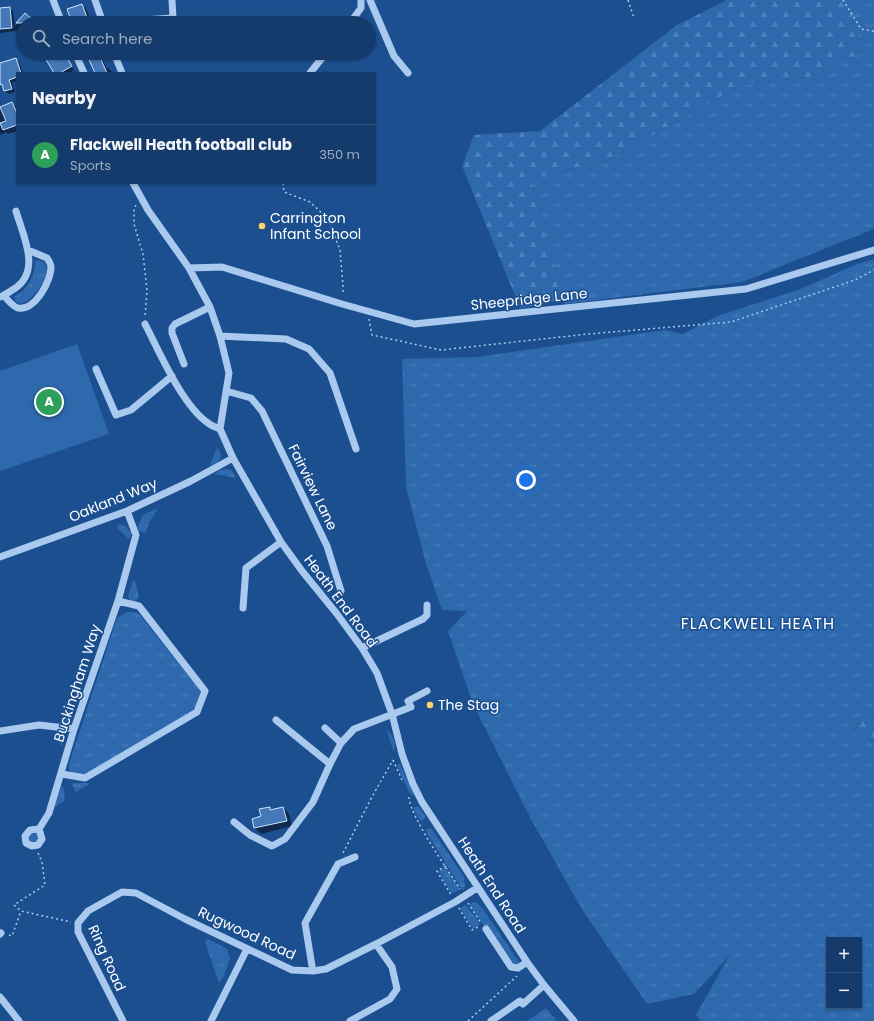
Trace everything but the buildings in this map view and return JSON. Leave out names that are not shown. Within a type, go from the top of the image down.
[{"type":"street","points":[[53,0],[59,16]]},
{"type":"street","points":[[95,0],[101,16]]},
{"type":"street","points":[[172,0],[174,16]]},
{"type":"street","points":[[355,16],[361,8],[361,0]]},
{"type":"street","points":[[370,0],[394,56],[408,72]]},
{"type":"street","points":[[78,60],[84,72]]},
{"type":"street","points":[[117,60],[122,72]]},
{"type":"street","points":[[311,72],[320,60]]},
{"type":"street","points":[[133,184],[148,210],[189,268],[210,307],[220,336],[229,372],[220,429],[209,424],[194,410],[172,376],[145,324]]},
{"type":"street","points":[[16,211],[28,250],[30,260],[29,270],[20,285],[2,296],[16,307],[25,308],[32,304],[41,293],[49,276],[51,266],[48,258],[28,250]]},
{"type":"street","name":"Sheepridge Lane","points":[[189,268],[222,267],[342,304],[414,324],[746,289],[874,250]]},
{"type":"street","points":[[184,364],[172,333],[172,328],[175,324],[210,307]]},
{"type":"street","points":[[220,336],[286,339],[309,349],[330,373],[356,449]]},
{"type":"street","points":[[96,369],[116,415],[131,410],[172,376]]},
{"type":"street","name":"Fairview Lane","points":[[226,391],[251,398],[262,411],[327,546],[341,591]]},
{"type":"street","name":"Heath End Road","points":[[220,429],[233,458],[281,542],[362,648],[377,673],[392,714],[402,754],[413,784],[422,802],[527,962],[544,986],[574,1021]]},
{"type":"street","name":"Oakland Way","points":[[0,557],[127,511],[191,481],[233,458]]},
{"type":"street","name":"Buckingham Way","points":[[39,829],[30,830],[25,836],[26,843],[35,846],[38,845],[42,839],[39,829],[49,813],[62,774],[74,729],[118,601],[136,535],[127,511]]},
{"type":"street","points":[[243,608],[246,568],[281,542]]},
{"type":"street","points":[[62,774],[84,778],[197,712],[205,691],[139,606],[118,601]]},
{"type":"street","points":[[362,648],[423,619],[426,615],[426,605]]},
{"type":"street","points":[[234,822],[250,835],[272,846],[285,839],[313,802],[341,743],[354,729],[411,707],[408,701],[427,691]]},
{"type":"street","points":[[276,720],[330,764]]},
{"type":"street","points":[[0,731],[39,725],[74,729]]},
{"type":"street","points":[[326,728],[341,743]]},
{"type":"street","points":[[312,966],[305,924],[338,864],[355,857]]},
{"type":"street","name":"Rugwood Road","points":[[136,893],[292,970],[313,971],[326,968],[376,944],[478,888]]},
{"type":"street","name":"Ring Road","points":[[123,1021],[78,932],[78,923],[88,911],[122,892],[136,893]]},
{"type":"street","points":[[483,927],[511,966],[518,968],[527,962]]},
{"type":"street","points":[[350,1021],[390,999],[397,989],[392,967],[376,944]]},
{"type":"street","points":[[211,1021],[247,949]]},
{"type":"street","points":[[491,1021],[520,1001],[523,1004],[544,986]]},
{"type":"street","points":[[0,997],[19,1021]]},
{"type":"path","points":[[628,0],[634,18]]},
{"type":"path","points":[[843,0],[861,29],[873,31],[874,33]]},
{"type":"path","points":[[283,184],[284,192],[310,202],[328,218],[340,250],[343,285],[342,304]]},
{"type":"path","points":[[134,209],[134,224],[143,254],[147,290],[145,324]]},
{"type":"path","points":[[368,311],[372,335],[441,350],[588,334],[731,322],[855,280],[874,270]]},
{"type":"path","points":[[337,614],[344,608],[341,591]]},
{"type":"path","points":[[338,864],[373,795],[393,760],[403,782]]},
{"type":"path","points":[[409,796],[415,816],[483,927]]},
{"type":"path","points":[[35,846],[42,862],[45,885],[14,905],[21,911],[70,922]]},
{"type":"path","points":[[0,933],[12,936],[21,911]]},
{"type":"path","points":[[468,1021],[514,977],[521,973]]},
{"type":"green space","points":[[727,0],[857,0],[852,16],[861,53],[812,77],[743,84],[609,160],[531,179],[564,300],[520,308],[462,166],[474,135],[540,131],[677,25]]},
{"type":"green space","points":[[857,0],[874,0],[874,229],[742,282],[565,304],[531,179],[609,160],[743,84],[812,77],[861,53],[852,16]]},
{"type":"green space","points":[[874,259],[874,720],[860,715],[854,734],[874,740],[874,1021],[701,1021],[696,1015],[729,956],[694,994],[647,1004],[583,911],[532,821],[473,704],[448,631],[467,611],[442,610],[426,564],[406,487],[402,359],[477,357],[665,330],[683,334],[717,316],[798,290],[857,264]]},
{"type":"green space","points":[[40,260],[47,267],[46,276],[32,297],[23,303],[16,302],[14,297],[19,294],[30,282],[34,272],[35,261]]},
{"type":"green space","points":[[77,344],[109,434],[0,471],[0,371]]},
{"type":"green space","points":[[217,448],[219,449],[221,456],[219,461],[211,466],[210,465]]},
{"type":"green space","points":[[219,470],[231,470],[236,478],[215,474]]},
{"type":"green space","points":[[156,509],[157,510],[149,522],[146,533],[139,531],[137,528],[143,515]]},
{"type":"green space","points":[[119,524],[126,527],[132,533],[129,539],[117,528]]},
{"type":"green space","points":[[133,580],[135,581],[139,597],[133,604],[128,597]]},
{"type":"green space","points":[[127,612],[134,612],[140,615],[199,689],[202,696],[199,707],[80,778],[71,774],[69,764],[117,618]]},
{"type":"green space","points":[[73,713],[69,726],[59,726],[60,721]]},
{"type":"green space","points":[[860,715],[874,720],[874,740],[854,735]]},
{"type":"green space","points":[[386,729],[393,739],[395,746],[394,752]]},
{"type":"green space","points":[[55,734],[65,738],[62,746],[56,738]]},
{"type":"green space","points":[[400,764],[415,797],[409,792],[397,765]]},
{"type":"green space","points":[[71,783],[89,783],[76,792]]},
{"type":"green space","points":[[61,785],[65,797],[64,801],[56,806],[55,805]]},
{"type":"green space","points":[[418,806],[425,816],[424,820],[420,821],[413,808]]},
{"type":"green space","points":[[431,828],[464,877],[465,886],[463,891],[425,830]]},
{"type":"green space","points":[[36,833],[39,837],[37,843],[30,843],[27,836],[28,834]]},
{"type":"green space","points":[[445,867],[459,888],[459,890],[452,893],[439,872]]},
{"type":"green space","points":[[473,902],[477,903],[483,909],[519,962],[519,965],[516,966],[511,963],[492,932],[483,925],[470,906]]},
{"type":"green space","points":[[466,905],[480,924],[473,929],[461,910],[461,908]]},
{"type":"green space","points":[[208,939],[227,949],[230,959],[224,976],[219,983],[205,942]]},
{"type":"green space","points":[[546,1008],[557,1021],[527,1021]]},
{"type":"place","name":"Carrington Infant School","points":[[262,226]]},
{"type":"place","name":"Flackwell Heath football club","points":[[49,402]]},
{"type":"place","name":"The Stag","points":[[430,705]]},
{"type":"district","name":"FLACKWELL HEATH","points":[[758,623]]}]
